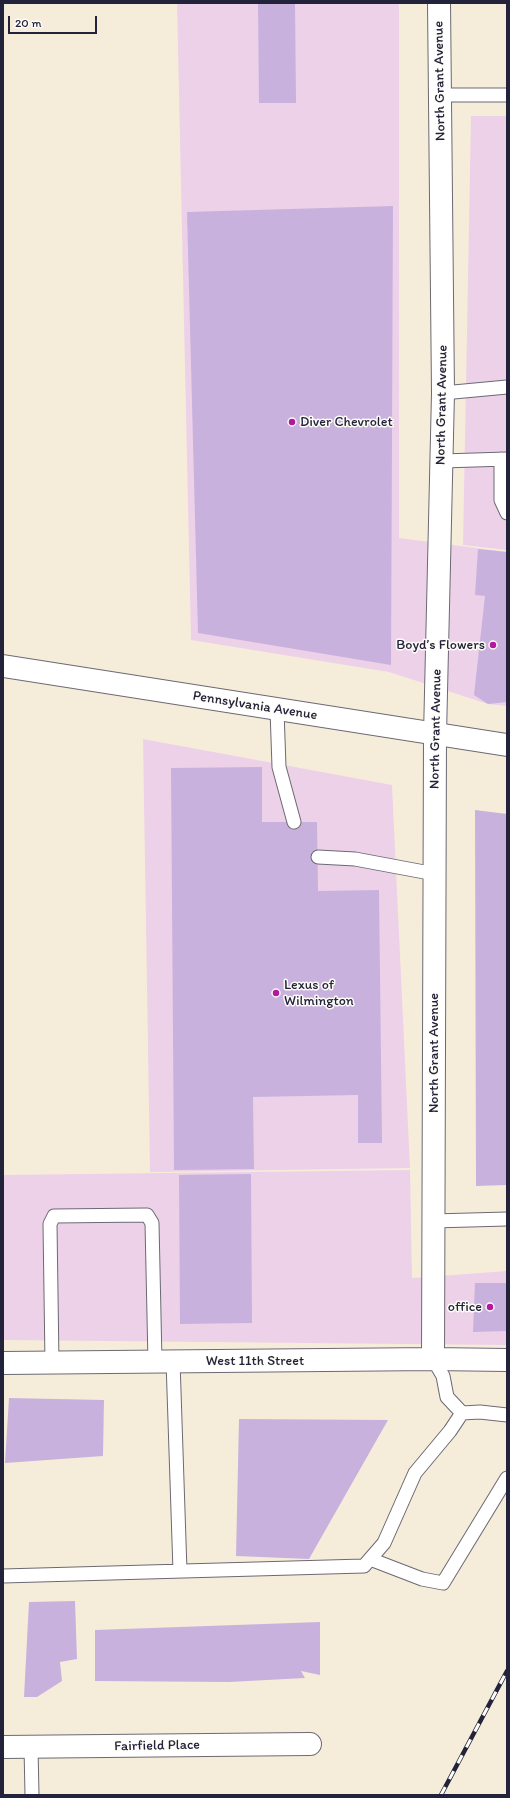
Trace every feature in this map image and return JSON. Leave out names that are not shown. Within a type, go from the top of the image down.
[{"type":"street","name":"North Grant Avenue","points":[[433,1359],[435,735],[443,394],[439,3]]},
{"type":"street","name":"Pennsylvania Avenue","points":[[3,666],[435,735],[507,745]]},
{"type":"street","name":"West 11th Street","points":[[3,1363],[433,1359],[507,1360]]},
{"type":"street","name":"Fairfield Place","points":[[3,1747],[310,1744]]},
{"type":"lane","points":[[440,95],[507,95]]},
{"type":"lane","points":[[443,394],[507,387]]},
{"type":"lane","points":[[442,461],[504,459],[502,500],[507,513]]},
{"type":"lane","points":[[277,710],[279,767],[294,822]]},
{"type":"lane","points":[[318,858],[355,859],[435,874]]},
{"type":"lane","points":[[52,1363],[50,1224],[54,1216],[147,1215],[152,1223],[180,1570]]},
{"type":"lane","points":[[433,1221],[507,1219]]},
{"type":"lane","points":[[433,1359],[443,1376],[447,1397],[462,1414]]},
{"type":"lane","points":[[3,1576],[364,1566],[384,1544],[415,1473],[450,1432],[462,1414],[480,1412],[507,1415]]},
{"type":"lane","points":[[370,1559],[422,1579],[444,1583],[450,1570],[507,1478]]},
{"type":"lane","points":[[31,1746],[32,1795]]},
{"type":"shaded area","points":[[177,3],[399,3],[399,538],[507,552],[507,706],[488,704],[389,672],[191,640]]},
{"type":"shaded area","points":[[471,116],[507,116],[507,550],[463,545]]},
{"type":"shaded area","name":"Lexus of Wilmington","points":[[143,739],[392,785],[410,1168],[150,1172]]},
{"type":"shaded area","points":[[410,1170],[412,1278],[507,1271],[507,1345],[3,1340],[3,1175]]},
{"type":"building","points":[[258,3],[295,3],[296,103],[259,103]]},
{"type":"building","name":"Diver Chevrolet","points":[[393,206],[391,665],[198,633],[187,212]]},
{"type":"building","name":"Boyd’s Flowers","points":[[478,549],[507,552],[507,702],[488,704],[474,695],[485,596],[475,595]]},
{"type":"building","name":"Lexus of Wilmington","points":[[262,767],[262,822],[317,822],[318,891],[379,890],[382,1143],[358,1143],[358,1095],[253,1097],[254,1169],[174,1170],[171,768]]},
{"type":"building","points":[[475,810],[507,814],[507,1185],[476,1186]]},
{"type":"building","points":[[251,1174],[252,1323],[180,1324],[179,1175]]},
{"type":"building","name":"office","points":[[475,1283],[507,1283],[507,1331],[473,1332]]},
{"type":"building","points":[[9,1398],[104,1400],[103,1456],[5,1463]]},
{"type":"building","points":[[239,1419],[388,1420],[309,1559],[236,1556]]},
{"type":"building","points":[[75,1601],[77,1659],[60,1662],[62,1681],[37,1697],[24,1697],[29,1602]]},
{"type":"building","points":[[320,1622],[320,1675],[301,1671],[305,1678],[229,1682],[95,1681],[95,1630]]},
{"type":"railway","points":[[441,1795],[507,1671]]},
{"type":"place","name":"Diver Chevrolet","points":[[292,422]]},
{"type":"place","name":"Boyd’s Flowers","points":[[493,645]]},
{"type":"place","name":"Lexus of Wilmington","points":[[276,993]]},
{"type":"place","name":"office","points":[[490,1307]]}]
